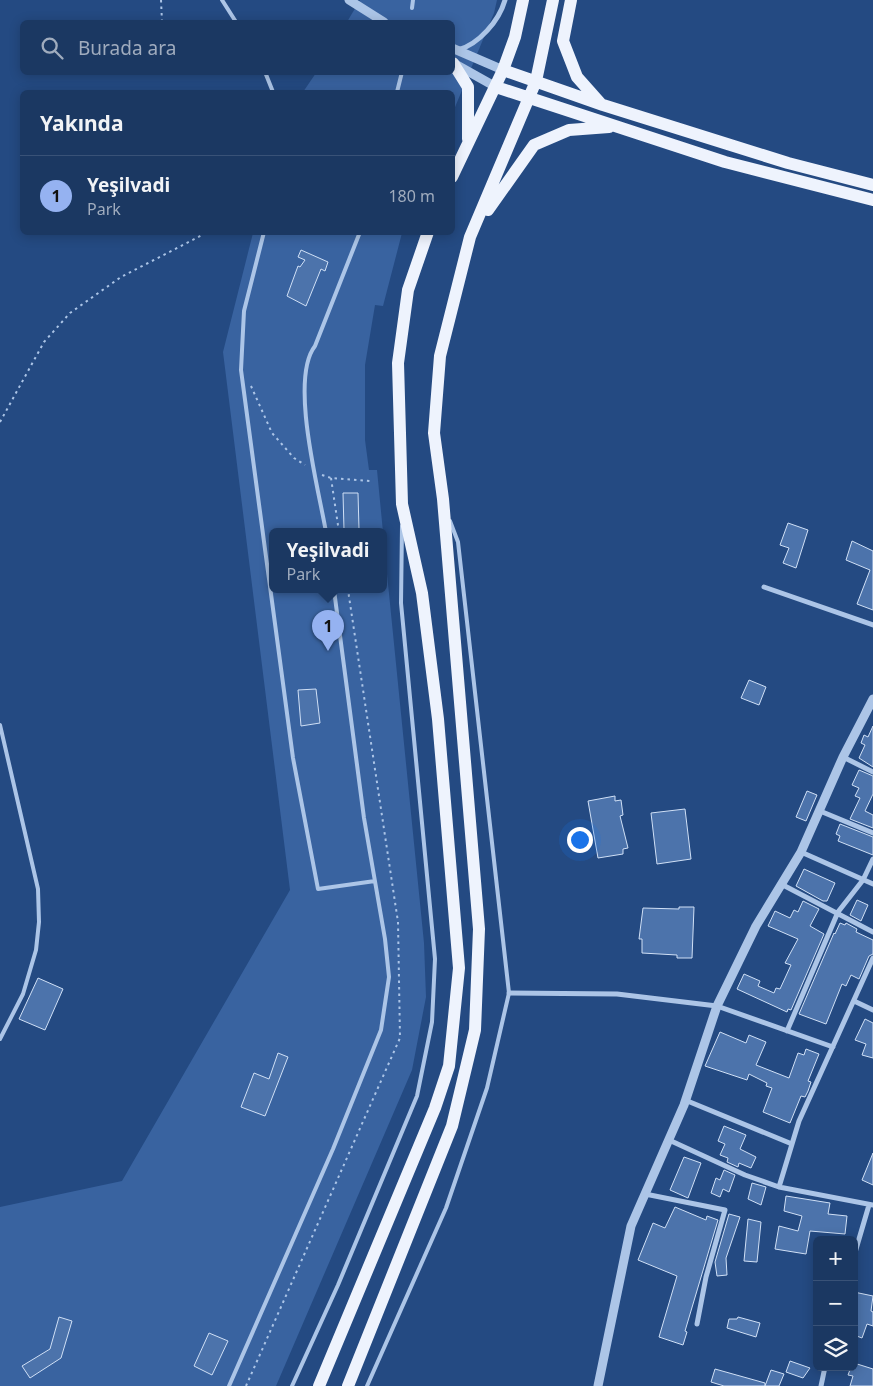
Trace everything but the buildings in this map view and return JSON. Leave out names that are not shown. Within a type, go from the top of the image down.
[{"type":"main road","points":[[455,171],[504,70],[515,37],[523,0]]},
{"type":"main road","points":[[348,1386],[452,1126],[475,1030],[479,929],[443,499],[434,433],[440,356],[470,237],[536,81],[553,0]]},
{"type":"main road","points":[[571,0],[563,41],[576,77],[602,106]]},
{"type":"main road","points":[[455,66],[468,87],[468,144]]},
{"type":"main road","points":[[504,70],[602,106],[788,164],[873,185]]},
{"type":"main road","points":[[496,86],[725,162],[873,200]]},
{"type":"main road","points":[[470,237],[508,179],[534,145],[569,130],[616,126]]},
{"type":"main road","points":[[858,181],[873,181]]},
{"type":"main road","points":[[319,1386],[435,1108],[449,1066],[459,968],[438,719],[422,593],[402,504],[398,363],[408,290],[427,235]]},
{"type":"street","points":[[349,0],[381,20]]},
{"type":"street","points":[[455,49],[471,46],[501,14],[505,0]]},
{"type":"street","points":[[455,49],[504,70]]},
{"type":"street","points":[[455,64],[496,86]]},
{"type":"street","points":[[764,586],[873,625]]},
{"type":"street","points":[[598,1386],[631,1226],[685,1100],[717,1006],[736,963],[801,852],[843,757],[873,699]]},
{"type":"street","points":[[843,757],[873,772]]},
{"type":"street","points":[[820,811],[873,833]]},
{"type":"street","points":[[801,852],[873,884]]},
{"type":"street","points":[[787,1031],[838,912],[863,880],[873,859]]},
{"type":"street","points":[[781,884],[838,912],[873,932]]},
{"type":"street","points":[[779,1187],[799,1121],[873,958]]},
{"type":"street","points":[[509,992],[617,994],[717,1006],[833,1047]]},
{"type":"street","points":[[854,1001],[873,1010]]},
{"type":"street","points":[[685,1100],[792,1144]]},
{"type":"street","points":[[669,1140],[745,1175],[779,1187],[871,1205],[858,1244]]},
{"type":"street","points":[[645,1194],[725,1210],[706,1277],[697,1324]]},
{"type":"street","points":[[820,1386],[824,1371]]},
{"type":"lane","points":[[222,0],[235,20]]},
{"type":"lane","points":[[412,8],[413,0]]},
{"type":"lane","points":[[265,75],[272,90]]},
{"type":"lane","points":[[398,90],[401,75]]},
{"type":"lane","points":[[263,235],[244,311],[241,370],[269,579]]},
{"type":"lane","points":[[325,528],[304,412],[304,376],[310,352],[315,346],[359,235]]},
{"type":"lane","points":[[367,1386],[446,1208],[487,1088],[509,992],[458,542],[443,499]]},
{"type":"lane","points":[[292,1386],[338,1285],[417,1096],[432,1022],[435,959],[401,603],[402,504]]},
{"type":"lane","points":[[271,593],[293,758],[318,889],[375,881]]},
{"type":"lane","points":[[230,1386],[333,1149],[381,1030],[389,977],[364,818],[334,593]]},
{"type":"lane","points":[[0,726],[38,889],[39,922],[36,950],[23,994],[0,1039]]},
{"type":"path","points":[[162,0],[162,20]]},
{"type":"path","points":[[0,422],[44,342],[70,313],[121,278],[202,235]]},
{"type":"path","points":[[241,370],[257,394],[272,433],[294,458],[315,472],[331,478],[371,481]]},
{"type":"path","points":[[331,478],[338,528]]},
{"type":"path","points":[[246,1386],[400,1038],[398,922],[348,593]]},
{"type":"shaded area","points":[[360,0],[497,0],[494,13],[455,107],[455,90],[304,90],[315,75],[455,75],[455,20],[348,20]]},
{"type":"shaded area","points":[[252,235],[401,235],[383,306],[375,305],[365,365],[365,440],[369,470],[377,470],[383,528],[269,528],[269,593],[387,593],[387,574],[424,943],[426,997],[412,1070],[276,1386],[0,1386],[0,1207],[122,1181],[290,890],[223,352]]},
{"type":"place","name":"Yeşilvadi","points":[[328,651]]}]
